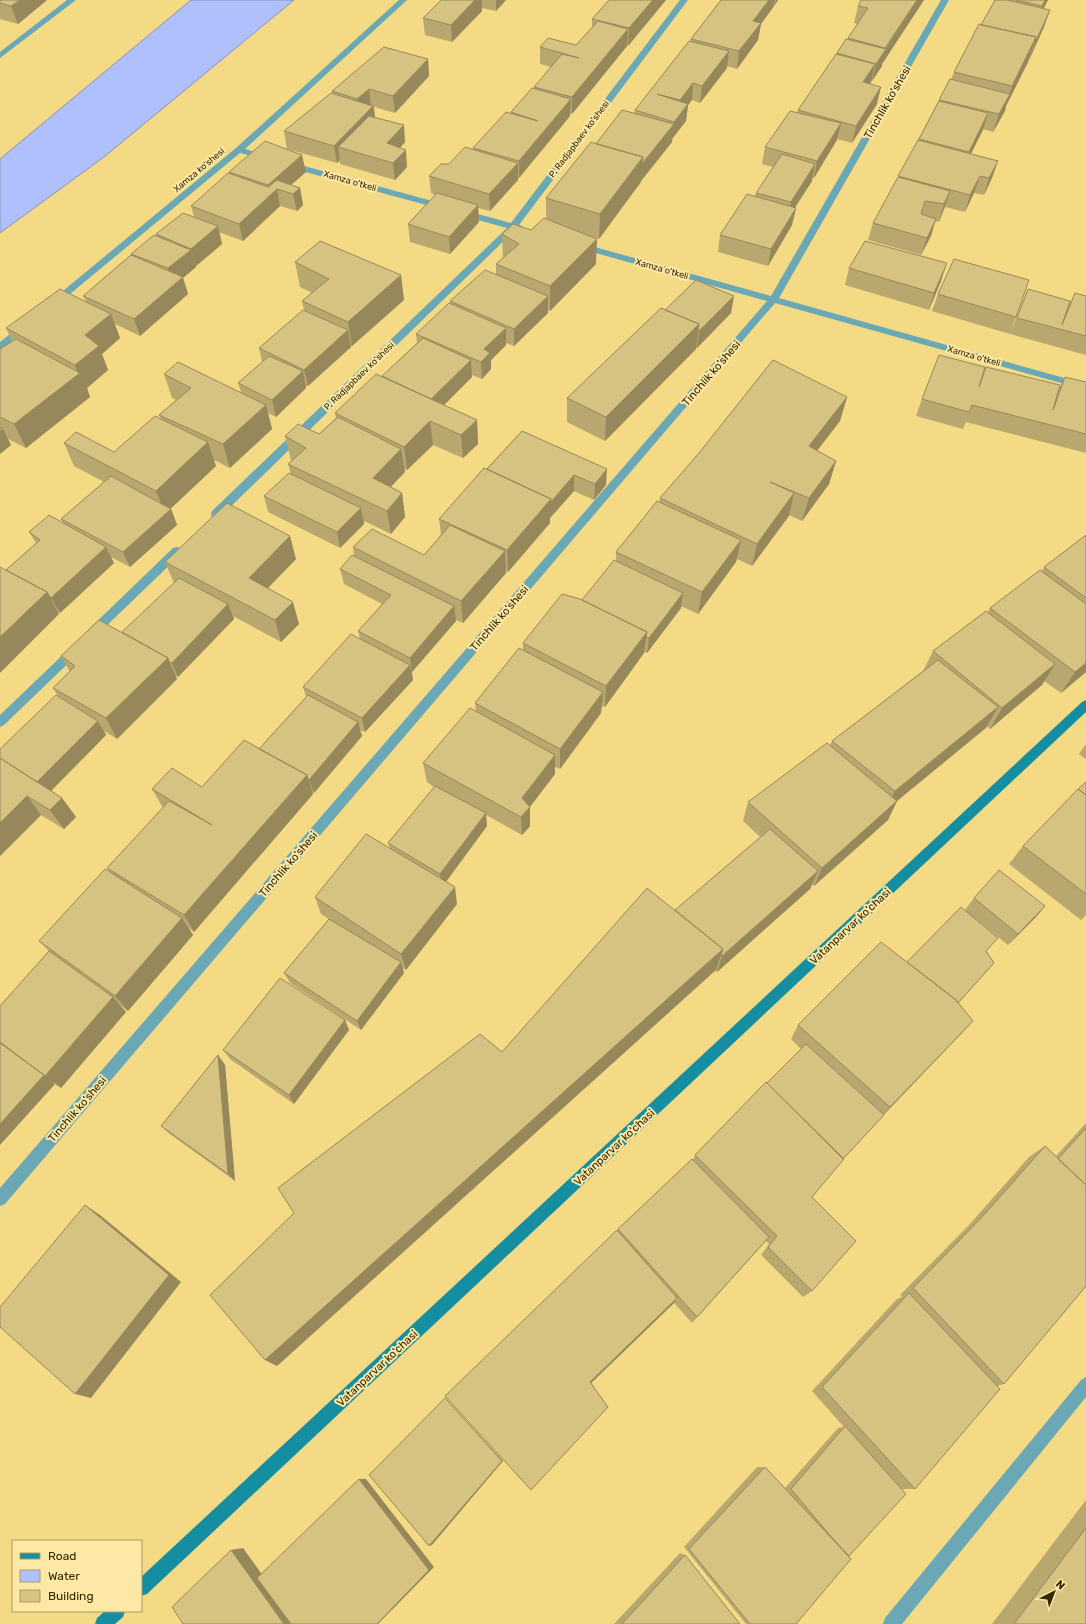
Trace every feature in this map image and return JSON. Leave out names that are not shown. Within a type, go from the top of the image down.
[{"type":"street","points":[[0,56],[72,0]]},
{"type":"street","name":"Xamza ko'shesi","points":[[49,307],[238,150],[403,0]]},
{"type":"street","name":"P. Radjapbaev ko'shesi","points":[[211,519],[513,227],[684,0]]},
{"type":"street","name":"Tinchlik ko'shesi","points":[[0,1199],[773,300],[945,0]]},
{"type":"street","name":"Xamza o'tkeli","points":[[238,150],[528,231]]},
{"type":"street","name":"Xamza o'tkeli","points":[[574,244],[1086,387]]},
{"type":"street","points":[[0,347],[31,322]]},
{"type":"street","points":[[0,722],[182,546]]},
{"type":"street","name":"Vatanparvar ko'chasi","points":[[142,1587],[1086,705]]},
{"type":"street","points":[[891,1624],[1086,1385]]},
{"type":"street","points":[[103,1624],[116,1612]]},
{"type":"water","points":[[191,0],[294,0],[104,157],[0,233],[0,159]]},
{"type":"building","points":[[0,0],[20,0],[11,6],[0,3]]},
{"type":"building","points":[[441,0],[475,0],[451,25],[423,18]]},
{"type":"building","points":[[609,0],[653,0],[629,28],[592,19]]},
{"type":"building","points":[[721,0],[769,0],[753,21],[761,23],[739,51],[691,39]]},
{"type":"building","points":[[861,0],[917,0],[885,48],[848,38],[868,8],[858,6]]},
{"type":"building","points":[[995,0],[1007,0],[1050,10],[1035,43],[1036,37],[981,25]]},
{"type":"building","points":[[1016,0],[1045,0],[1042,6]]},
{"type":"building","points":[[598,21],[628,29],[572,97],[534,87],[562,54],[579,58],[540,47],[548,38],[576,45]]},
{"type":"building","points":[[979,24],[1036,37],[1012,86],[954,72]]},
{"type":"building","points":[[846,39],[886,49],[876,64],[837,53]]},
{"type":"building","points":[[689,41],[729,51],[702,86],[693,83],[680,100],[657,94],[688,104],[674,122],[635,110]]},
{"type":"building","points":[[384,47],[428,59],[393,96],[369,89],[357,99],[332,91]]},
{"type":"building","points":[[836,54],[875,64],[863,82],[881,87],[856,126],[798,110]]},
{"type":"building","points":[[950,79],[1010,94],[999,114],[939,100]]},
{"type":"building","points":[[532,88],[571,99],[519,161],[473,148],[506,112],[538,121],[511,112]]},
{"type":"building","points":[[331,93],[373,106],[334,146],[284,131]]},
{"type":"building","points":[[939,101],[988,113],[969,152],[919,139]]},
{"type":"building","points":[[622,110],[674,124],[642,164],[643,157],[596,144]]},
{"type":"building","points":[[790,111],[841,123],[817,161],[765,147]]},
{"type":"building","points":[[369,116],[404,125],[387,143],[406,150],[393,163],[338,147]]},
{"type":"building","points":[[918,140],[998,161],[989,178],[980,176],[970,195],[898,176]]},
{"type":"building","points":[[265,141],[302,155],[268,185],[229,172]]},
{"type":"building","points":[[591,142],[643,157],[600,214],[546,198]]},
{"type":"building","points":[[465,147],[518,163],[489,194],[429,176],[441,164],[449,164]]},
{"type":"building","points":[[782,154],[815,164],[791,202],[756,193]]},
{"type":"building","points":[[228,173],[268,187],[277,180],[300,188],[293,194],[277,189],[239,224],[191,206]]},
{"type":"building","points":[[898,177],[950,191],[944,204],[925,201],[921,214],[936,219],[927,238],[873,223]]},
{"type":"building","points":[[437,193],[478,205],[449,237],[408,224]]},
{"type":"building","points":[[747,194],[796,208],[771,249],[720,235]]},
{"type":"building","points":[[183,213],[218,226],[191,249],[156,234]]},
{"type":"building","points":[[544,218],[597,239],[550,286],[496,264],[519,244],[502,234],[513,224],[531,230]]},
{"type":"building","points":[[154,235],[191,250],[168,268],[131,254]]},
{"type":"building","points":[[320,241],[401,275],[348,322],[302,301],[329,279],[295,262]]},
{"type":"building","points":[[865,241],[947,263],[934,293],[849,268]]},
{"type":"building","points":[[131,255],[183,277],[134,319],[83,296]]},
{"type":"building","points":[[954,259],[1029,280],[1016,317],[938,294]]},
{"type":"building","points":[[485,270],[548,296],[514,329],[450,301]]},
{"type":"building","points":[[696,280],[734,296],[699,331],[699,324],[665,310]]},
{"type":"building","points":[[60,289],[111,314],[85,335],[99,346],[75,365],[6,328]]},
{"type":"building","points":[[1028,289],[1070,301],[1062,325],[1075,293],[1086,296],[1086,336],[1017,318]]},
{"type":"building","points":[[449,303],[506,328],[484,349],[490,353],[481,362],[416,334]]},
{"type":"building","points":[[661,308],[699,324],[606,417],[567,398]]},
{"type":"building","points":[[303,310],[348,330],[304,370],[259,348]]},
{"type":"building","points":[[423,338],[471,360],[431,399],[382,376]]},
{"type":"building","points":[[16,339],[80,373],[14,424],[0,417],[0,349]]},
{"type":"building","points":[[939,355],[985,367],[979,387],[986,367],[1060,385],[1053,410],[1065,377],[1086,382],[1086,434],[972,405],[969,412],[922,399]]},
{"type":"building","points":[[269,356],[303,371],[272,400],[238,383]]},
{"type":"building","points":[[773,360],[847,397],[809,446],[836,461],[809,498],[770,482],[794,493],[757,544],[660,498],[699,453]]},
{"type":"building","points":[[178,362],[266,405],[223,444],[159,415],[191,388],[164,374]]},
{"type":"building","points":[[376,374],[477,420],[461,435],[430,421],[404,447],[335,413]]},
{"type":"building","points":[[155,416],[208,442],[156,491],[64,443],[76,432],[114,452]]},
{"type":"building","points":[[338,417],[401,449],[373,478],[402,493],[387,511],[288,464],[306,448],[285,436],[298,424],[319,434]]},
{"type":"building","points":[[522,431],[607,469],[595,484],[574,475],[551,502],[551,499],[487,469]]},
{"type":"building","points":[[484,468],[551,499],[507,550],[439,519]]},
{"type":"building","points":[[289,473],[361,508],[337,532],[264,496]]},
{"type":"building","points":[[111,476],[171,509],[123,552],[61,519]]},
{"type":"building","points":[[657,501],[741,540],[702,592],[616,552]]},
{"type":"building","points":[[227,503],[290,536],[249,578],[293,602],[275,620],[165,562]]},
{"type":"building","points":[[49,515],[106,547],[51,598],[47,592],[6,570],[40,540],[29,532]]},
{"type":"building","points":[[450,525],[505,551],[461,601],[353,547],[372,529],[424,555]]},
{"type":"building","points":[[1086,535],[1086,598],[1044,567]]},
{"type":"building","points":[[352,555],[454,606],[410,658],[358,631],[391,595],[340,569]]},
{"type":"building","points":[[614,560],[683,593],[649,638],[646,637],[647,632],[582,600]]},
{"type":"building","points":[[0,567],[47,592],[0,637]]},
{"type":"building","points":[[1040,570],[1086,604],[1086,663],[1075,672],[990,608]]},
{"type":"building","points":[[179,578],[228,604],[172,663],[169,662],[168,658],[122,632]]},
{"type":"building","points":[[562,594],[580,599],[647,632],[606,686],[523,643]]},
{"type":"building","points":[[986,611],[1055,664],[1002,708],[933,651]]},
{"type":"building","points":[[99,620],[168,658],[106,718],[53,688],[75,666],[61,656]]},
{"type":"building","points":[[351,634],[410,665],[362,718],[303,687]]},
{"type":"building","points":[[519,648],[603,692],[560,749],[475,703]]},
{"type":"building","points":[[938,660],[998,707],[895,791],[832,741]]},
{"type":"building","points":[[56,695],[98,721],[37,782],[0,758],[0,749]]},
{"type":"building","points":[[308,695],[358,722],[309,780],[307,775],[259,749]]},
{"type":"building","points":[[470,708],[555,755],[522,798],[530,807],[521,817],[423,763]]},
{"type":"building","points":[[244,740],[307,775],[184,915],[107,868],[169,801],[212,825],[152,789],[172,768],[202,787]]},
{"type":"building","points":[[827,743],[897,801],[822,868],[748,802]]},
{"type":"building","points":[[0,758],[62,798],[50,810],[27,796],[0,823]]},
{"type":"building","points":[[1086,782],[1086,795],[1078,789]]},
{"type":"building","points":[[435,786],[486,813],[440,874],[388,843]]},
{"type":"building","points":[[1078,789],[1086,795],[1086,894],[1023,846]]},
{"type":"building","points":[[770,829],[818,871],[722,956],[723,949],[675,910]]},
{"type":"building","points":[[366,834],[455,887],[401,954],[315,897]]},
{"type":"building","points":[[105,869],[182,918],[115,996],[39,941]]},
{"type":"building","points":[[999,870],[1045,906],[1018,934],[974,898]]},
{"type":"building","points":[[647,888],[723,949],[265,1360],[210,1295],[294,1213],[278,1188],[480,1034],[502,1052]]},
{"type":"building","points":[[961,907],[998,938],[986,951],[994,963],[958,1003],[907,962]]},
{"type":"building","points":[[329,919],[401,962],[357,1021],[284,973]]},
{"type":"building","points":[[881,942],[956,1000],[973,1021],[890,1107],[798,1025]]},
{"type":"building","points":[[49,951],[113,997],[45,1076],[0,1042],[0,1006]]},
{"type":"building","points":[[280,978],[345,1020],[289,1095],[223,1050]]},
{"type":"building","points":[[0,1043],[44,1075],[0,1124]]},
{"type":"building","points":[[806,1044],[884,1115],[843,1159],[767,1083]]},
{"type":"building","points":[[218,1055],[228,1174],[161,1126]]},
{"type":"building","points":[[766,1082],[844,1159],[812,1197],[856,1241],[812,1291],[768,1247],[777,1236],[695,1155]]},
{"type":"building","points":[[1086,1128],[1086,1185],[1058,1159]]},
{"type":"building","points":[[1045,1146],[1086,1185],[1086,1286],[1004,1384],[913,1288],[983,1216]]},
{"type":"building","points":[[692,1159],[769,1237],[697,1317],[618,1229]]},
{"type":"building","points":[[85,1205],[169,1275],[75,1394],[0,1327],[0,1307]]},
{"type":"building","points":[[617,1230],[677,1298],[590,1382],[608,1407],[531,1490],[445,1396]]},
{"type":"building","points":[[909,1293],[1000,1389],[915,1489],[822,1387]]},
{"type":"building","points":[[445,1398],[502,1461],[429,1546],[369,1475]]},
{"type":"building","points":[[845,1426],[906,1494],[849,1556],[791,1489]]},
{"type":"building","points":[[765,1467],[851,1559],[796,1624],[750,1624],[689,1549]]},
{"type":"building","points":[[359,1479],[429,1570],[377,1624],[291,1624],[257,1578]]},
{"type":"building","points":[[1086,1528],[1086,1624],[1014,1624]]},
{"type":"building","points":[[231,1550],[284,1624],[183,1624],[172,1607]]},
{"type":"building","points":[[685,1555],[740,1624],[622,1624]]}]
